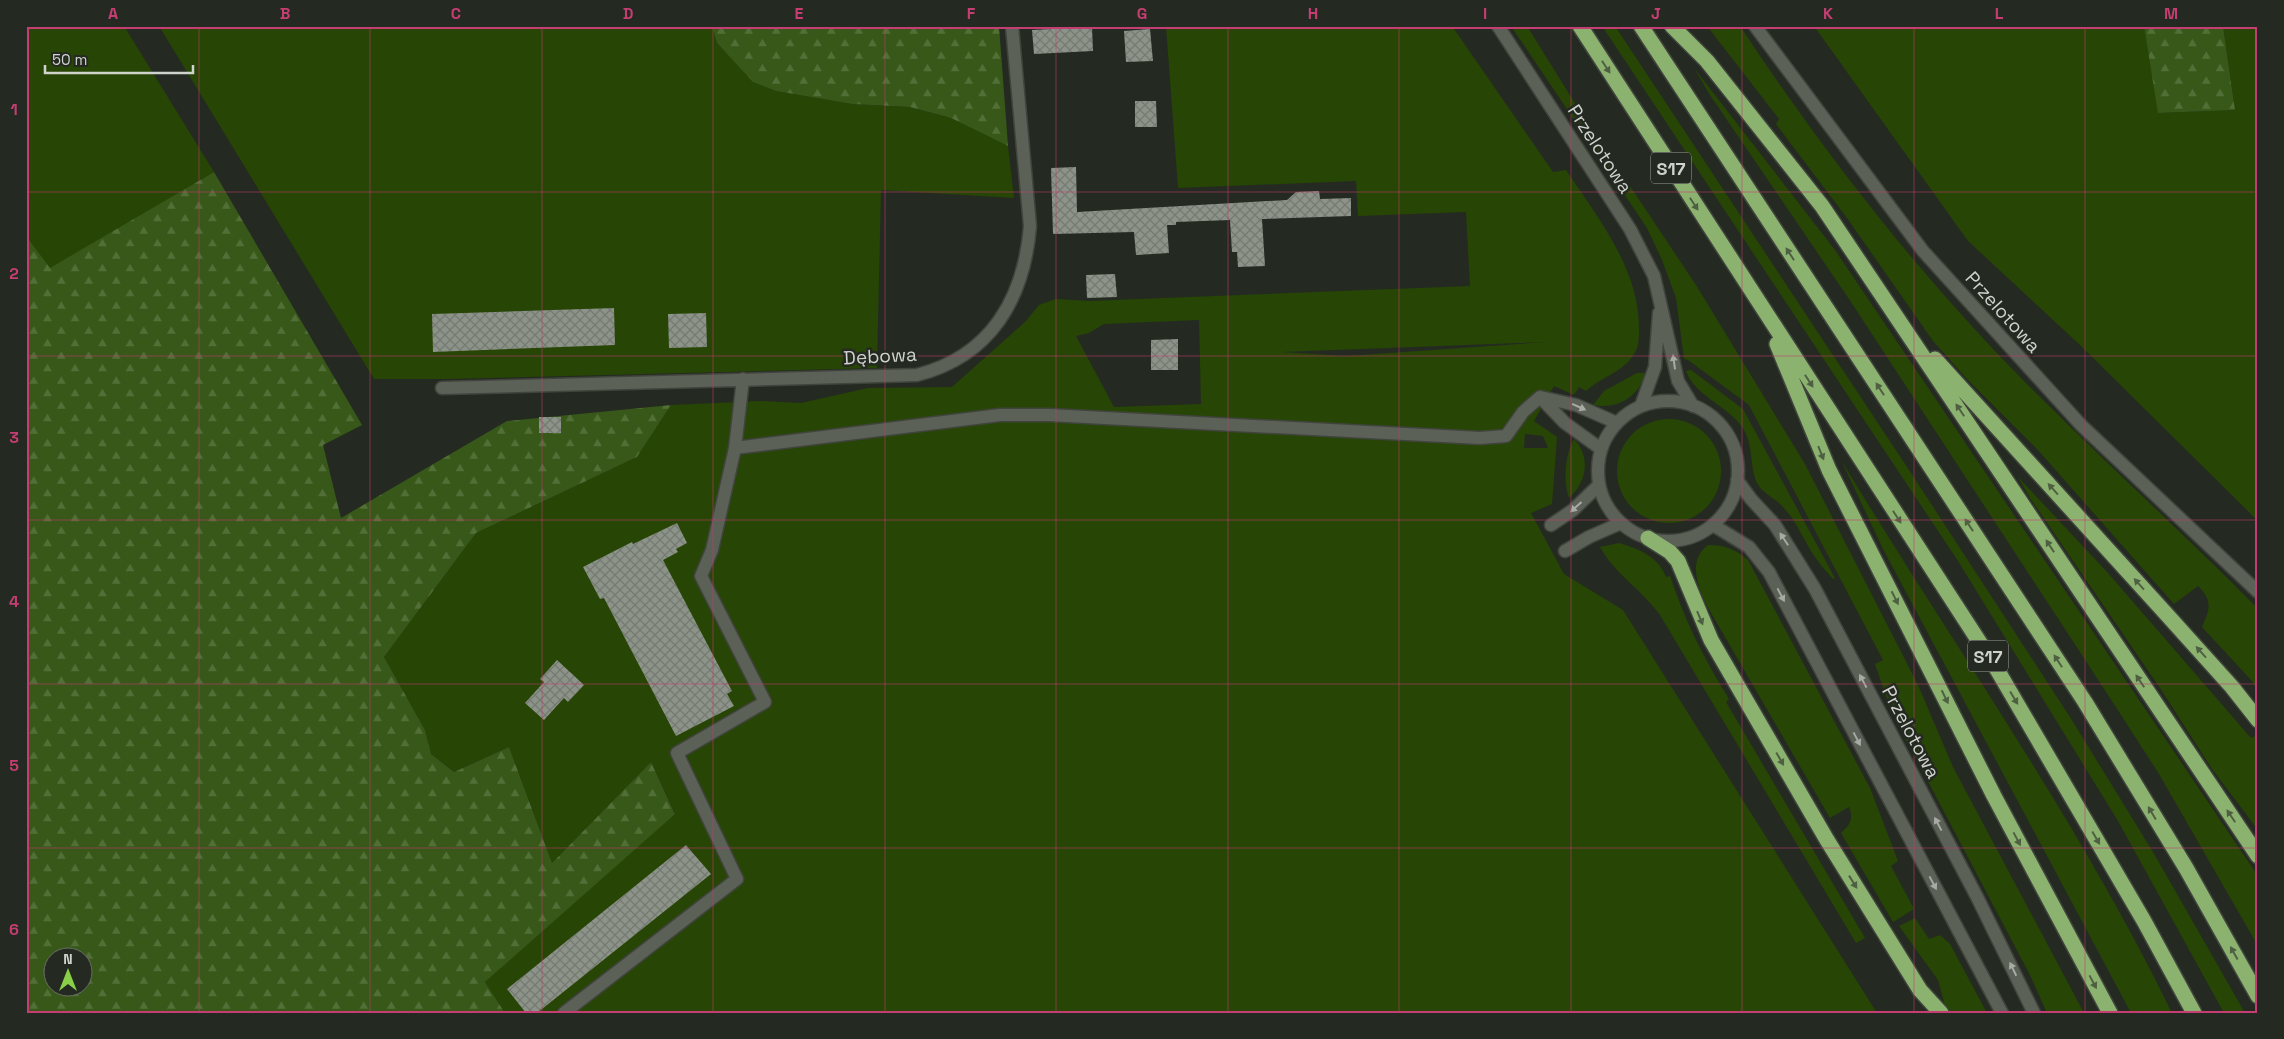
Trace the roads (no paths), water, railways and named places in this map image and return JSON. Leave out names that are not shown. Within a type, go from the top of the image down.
[{"type":"highway","name":"S17","points":[[1580,26],[1763,311],[1995,666],[2144,921],[2194,1013]]},
{"type":"highway","name":"S17","points":[[1641,26],[2085,702],[2186,868],[2258,996]]},
{"type":"highway","points":[[1672,26],[1707,60],[1822,206],[2258,856]]},
{"type":"highway","points":[[1763,311],[1828,470],[1994,796],[2110,1013]]},
{"type":"highway","points":[[1894,313],[2232,687],[2258,720]]},
{"type":"highway","points":[[1648,538],[1670,552],[1678,561],[1711,640],[1827,840],[1920,990],[1941,1013]]},
{"type":"street","name":"Dębowa","points":[[442,388],[907,376],[938,370],[959,359],[989,334],[1008,310],[1028,254],[1030,226],[1012,26]]},
{"type":"street","name":"Przelotowa","points":[[1498,26],[1630,229],[1654,276],[1678,381],[1693,406]]},
{"type":"street","name":"Przelotowa","points":[[1755,26],[1923,251],[2081,425],[2258,592]]},
{"type":"street","name":"Przelotowa","points":[[1642,406],[1655,367],[1660,298]]},
{"type":"street","points":[[564,1013],[738,879],[677,753],[764,702],[701,576],[712,550],[735,448],[743,379]]},
{"type":"street","points":[[735,448],[1000,416],[1049,415],[1480,438],[1506,436],[1523,412],[1540,397]]},
{"type":"street","points":[[1540,397],[1576,405],[1617,423]]},
{"type":"street","points":[[1540,397],[1565,423],[1601,449]]},
{"type":"street","points":[[1662,401],[1683,402],[1693,406],[1708,414],[1726,431],[1736,454],[1737,480],[1729,504],[1713,525],[1698,534],[1682,539],[1665,541],[1648,538],[1634,532],[1621,523],[1607,506],[1600,486],[1598,467],[1601,449],[1617,423],[1642,406],[1662,401]]},
{"type":"street","name":"Przelotowa","points":[[1737,480],[1751,499],[1775,525],[1810,581],[1977,897],[2034,1013]]},
{"type":"street","points":[[1551,525],[1573,510],[1600,486]]},
{"type":"street","points":[[1565,551],[1621,523]]},
{"type":"street","points":[[1713,525],[1749,547],[1769,572],[2002,1013]]}]
